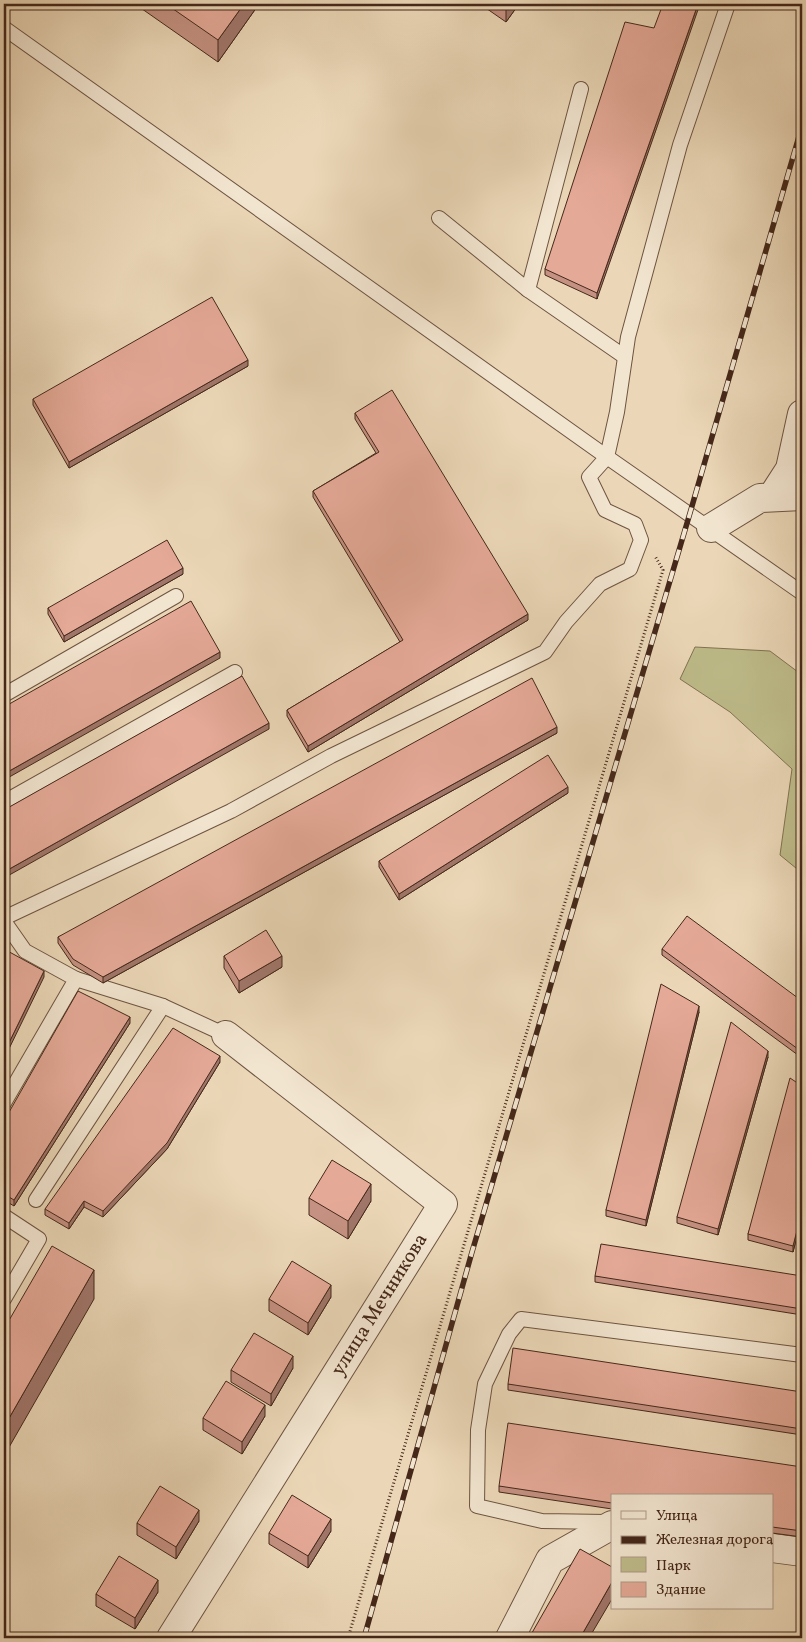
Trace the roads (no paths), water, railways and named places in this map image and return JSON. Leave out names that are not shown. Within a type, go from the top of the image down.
[{"type":"street","points":[[772,498],[790,469],[802,414]]},
{"type":"street","points":[[772,498],[802,481]]},
{"type":"street","points":[[711,528],[760,498],[802,496]]},
{"type":"street","name":"улица Мечникова","points":[[171,1638],[443,1204],[226,1035]]},
{"type":"street","points":[[510,1638],[550,1560],[611,1525]]},
{"type":"street","points":[[774,1548],[802,1552]]},
{"type":"lane","points":[[226,1035],[163,1006],[76,979],[25,951],[4,920],[231,811],[331,756],[545,652],[566,622],[600,584],[630,569],[641,540],[635,524],[605,510],[589,477],[607,456],[617,412],[628,337],[680,145],[728,4]]},
{"type":"lane","points":[[4,28],[802,592]]},
{"type":"lane","points":[[528,290],[581,89]]},
{"type":"lane","points":[[439,218],[528,290],[625,358]]},
{"type":"lane","points":[[4,695],[176,596]]},
{"type":"lane","points":[[4,802],[236,672]]},
{"type":"lane","points":[[4,1103],[76,979]]},
{"type":"lane","points":[[36,1200],[163,1006]]},
{"type":"lane","points":[[4,1216],[40,1238],[4,1300]]},
{"type":"lane","points":[[611,1524],[542,1521],[477,1506],[478,1430],[485,1384],[509,1334],[521,1319],[802,1355]]},
{"type":"railway","points":[[364,1638],[472,1252],[802,126]]}]
